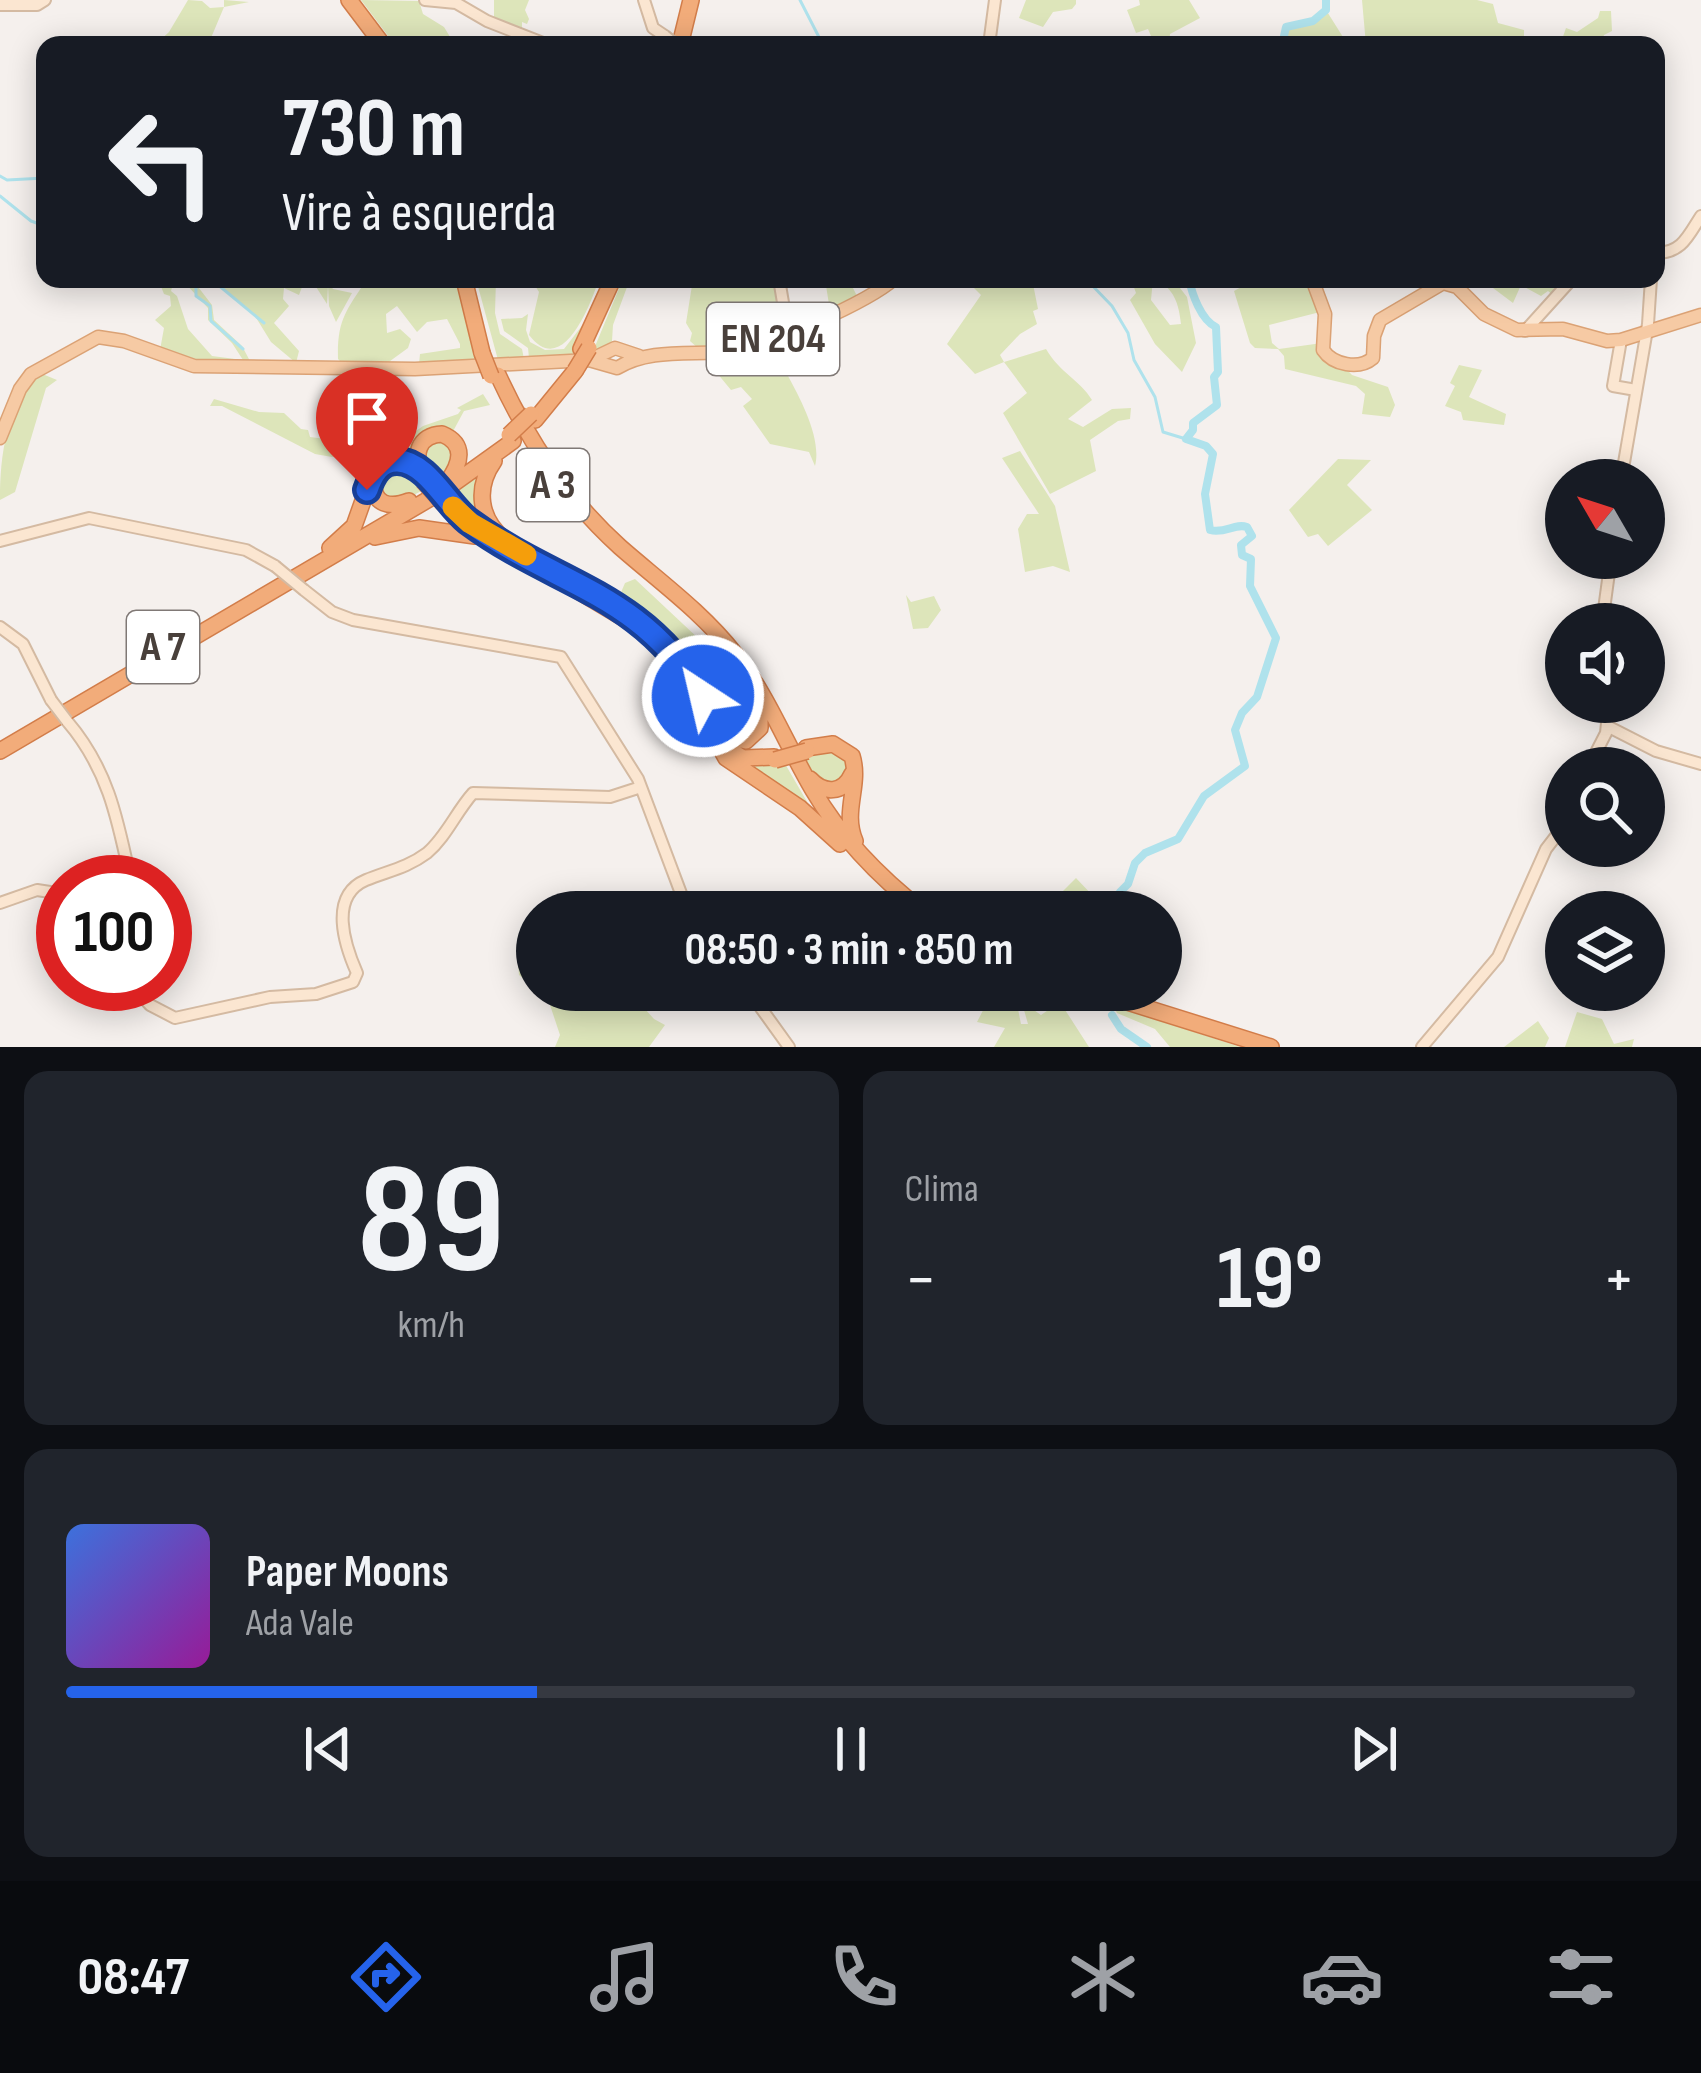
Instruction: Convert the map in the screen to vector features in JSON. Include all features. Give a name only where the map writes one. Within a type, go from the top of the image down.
[{"type":"highway","points":[[349,0],[379,36]]},
{"type":"highway","points":[[358,0],[381,36]]},
{"type":"highway","points":[[676,36],[688,0]]},
{"type":"highway","name":"A 3","points":[[469,288],[486,353],[525,444],[564,500],[704,630],[760,704],[808,796],[842,846],[887,891]]},
{"type":"highway","name":"A 7","points":[[0,747],[458,481],[533,417],[586,352],[612,288]]},
{"type":"highway","name":"A 3","points":[[495,376],[569,495],[731,649],[770,706],[827,812],[865,859],[901,891]]},
{"type":"highway","points":[[425,480],[418,451],[427,437],[437,433],[451,438],[460,452],[459,465],[448,481]]},
{"type":"highway","points":[[511,438],[487,472],[481,495],[488,523],[517,552]]},
{"type":"highway","name":"A 7","points":[[0,747],[448,481],[511,438]]},
{"type":"highway","name":"A 7","points":[[326,552],[354,526],[372,476],[381,466],[405,462],[425,480]]},
{"type":"highway","points":[[412,502],[392,507],[380,502],[374,488],[377,475],[388,466],[400,465],[425,480],[469,525],[647,632],[671,660],[706,726],[738,770],[800,808],[842,846]]},
{"type":"highway","points":[[344,548],[388,533],[435,528],[466,532],[517,552],[632,614],[658,636],[689,674],[728,737],[746,741],[757,734],[762,722],[760,704]]},
{"type":"highway","points":[[658,636],[724,746],[743,758],[774,758]]},
{"type":"highway","points":[[706,726],[725,752],[740,761],[833,744],[852,756],[856,769],[848,822],[865,859]]},
{"type":"highway","points":[[803,772],[820,788],[832,791],[852,773],[850,760],[838,748],[806,750]]},
{"type":"highway","points":[[1155,1011],[1271,1047]]},
{"type":"highway","points":[[1178,1011],[1292,1047]]},
{"type":"main road","name":"EN 204","points":[[586,352],[615,358],[735,351],[880,288]]},
{"type":"main road","points":[[1315,288],[1324,311],[1323,350],[1337,361],[1366,364],[1375,353],[1380,320],[1434,288]]},
{"type":"main road","points":[[1458,288],[1484,314],[1525,332],[1563,329],[1621,340],[1701,315]]},
{"type":"main road","points":[[0,438],[23,382],[35,370],[94,338],[109,337],[179,364],[206,366],[415,369],[586,352]]},
{"type":"street","points":[[0,5],[45,0]]},
{"type":"street","points":[[425,0],[456,3],[526,36]]},
{"type":"street","points":[[644,0],[653,28],[664,36]]},
{"type":"street","points":[[990,36],[995,0]]},
{"type":"street","points":[[1665,253],[1680,248],[1701,216]]},
{"type":"street","points":[[780,288],[790,327]]},
{"type":"street","points":[[1525,332],[1564,288]]},
{"type":"street","points":[[1624,459],[1650,288]]},
{"type":"street","points":[[1621,340],[1613,386],[1636,390]]},
{"type":"street","points":[[0,541],[89,518],[246,550],[342,617],[561,657],[640,783],[680,891]]},
{"type":"street","points":[[0,627],[23,644],[51,700],[98,761],[125,855]]},
{"type":"street","points":[[1598,747],[1607,723]]},
{"type":"street","points":[[1607,726],[1656,752],[1701,764]]},
{"type":"street","points":[[162,1011],[175,1018],[270,997],[316,994],[356,979],[341,930],[352,892],[362,881],[404,868],[430,851],[472,793],[610,796],[640,783]]},
{"type":"street","points":[[1422,1047],[1498,958],[1545,851]]},
{"type":"street","points":[[0,903],[36,890]]},
{"type":"street","points":[[763,1011],[789,1047]]},
{"type":"green space","points":[[188,0],[202,1],[210,8],[224,7],[212,36],[165,36]]},
{"type":"green space","points":[[361,0],[419,1],[423,14],[450,36],[388,36]]},
{"type":"green space","points":[[494,0],[529,0],[525,10],[529,19],[527,24],[522,22],[522,32],[494,21]]},
{"type":"green space","points":[[1026,0],[1076,0],[1076,4],[1053,12],[1043,27],[1019,18]]},
{"type":"green space","points":[[1139,0],[1189,0],[1200,18],[1170,36],[1151,36],[1148,29],[1136,33],[1127,10],[1140,5]]},
{"type":"green space","points":[[1362,0],[1477,0],[1493,4],[1498,23],[1524,30],[1524,36],[1365,36]]},
{"type":"green space","points":[[1326,10],[1342,36],[1284,36],[1286,27],[1313,21]]},
{"type":"green space","points":[[1600,11],[1611,11],[1612,31],[1604,36],[1563,36],[1566,28],[1577,32],[1598,18]]},
{"type":"green space","points":[[162,288],[172,288],[188,329],[212,356],[243,360],[208,320],[208,308],[190,288],[199,288],[212,305],[214,320],[242,346],[250,361],[194,361],[160,350],[164,328],[155,320],[171,306],[170,296]]},
{"type":"green space","points":[[221,288],[284,288],[283,299],[289,306],[274,323],[299,351],[296,363],[271,342],[255,316]]},
{"type":"green space","points":[[328,288],[352,293],[336,322]]},
{"type":"green space","points":[[361,288],[460,288],[479,361],[419,364],[420,354],[460,348],[460,344],[447,319],[427,322],[417,332],[397,306],[386,314],[387,333],[400,329],[411,339],[408,348],[386,364],[343,364],[338,346],[348,308]]},
{"type":"green space","points":[[478,288],[496,288],[500,334],[522,349],[524,359],[498,360]]},
{"type":"green space","points":[[536,288],[596,288],[572,334],[552,349],[529,335]]},
{"type":"green space","points":[[599,288],[605,288],[571,357],[529,358],[528,348],[504,331],[501,319],[528,314],[530,342],[545,350],[564,349],[584,323]]},
{"type":"green space","points":[[619,288],[627,288],[612,341],[591,356]]},
{"type":"green space","points":[[692,288],[777,288],[783,330],[733,348],[699,349],[690,341],[692,333],[686,323]]},
{"type":"green space","points":[[826,288],[853,288],[858,298],[830,311]]},
{"type":"green space","points":[[974,288],[1034,288],[1037,324],[1000,355],[1004,362],[975,374],[947,344],[981,295]]},
{"type":"green space","points":[[1134,288],[1152,288],[1151,300],[1170,325],[1181,324],[1168,288],[1180,288],[1187,297],[1196,343],[1182,372],[1155,344],[1130,300]]},
{"type":"green space","points":[[1315,288],[1324,311],[1269,325],[1272,343],[1279,349],[1322,343],[1352,375],[1388,387],[1395,405],[1390,417],[1362,414],[1365,394],[1356,386],[1285,369],[1278,349],[1255,348],[1234,291]]},
{"type":"green space","points":[[1493,288],[1520,288],[1513,303]]},
{"type":"green space","points":[[1526,288],[1564,288],[1556,298],[1548,291],[1541,296]]},
{"type":"green space","points":[[781,338],[786,372],[813,432],[815,466],[809,452],[770,444],[743,406],[752,399],[741,387],[731,390],[712,367],[744,360]]},
{"type":"green space","points":[[1046,349],[1092,400],[1068,419],[1083,427],[1112,409],[1131,408],[1130,419],[1118,421],[1090,440],[1096,471],[1050,494],[1003,413],[1027,393],[1004,362]]},
{"type":"green space","points":[[1459,365],[1482,370],[1469,397],[1506,414],[1504,425],[1463,420],[1461,412],[1445,406]]},
{"type":"green space","points":[[40,373],[57,380],[46,388],[15,492],[0,500],[1,466],[12,416]]},
{"type":"green space","points":[[483,394],[490,405],[464,411],[451,435],[438,432],[412,457],[315,454],[222,406],[210,406],[214,399],[259,412],[284,413],[308,430],[310,437],[326,439],[330,429],[357,424],[387,428],[406,420],[405,439],[423,426],[458,414],[461,410],[457,408]]},
{"type":"green space","points":[[434,437],[454,445],[451,472],[436,481],[428,473],[421,450]]},
{"type":"green space","points":[[1020,451],[1055,506],[1070,572],[1053,566],[1025,572],[1018,529],[1027,514],[1039,514],[1002,458]]},
{"type":"green space","points":[[1338,459],[1371,460],[1347,485],[1372,510],[1328,546],[1318,534],[1308,537],[1289,510]]},
{"type":"green space","points":[[488,464],[490,530],[475,522],[447,492]]},
{"type":"green space","points":[[396,470],[423,490],[401,502],[381,499],[377,482],[384,472]]},
{"type":"green space","points":[[635,579],[699,639],[686,648],[619,597],[625,583]]},
{"type":"green space","points":[[906,595],[911,602],[934,596],[941,610],[928,628],[913,629]]},
{"type":"green space","points":[[832,751],[849,766],[842,784],[814,781],[801,757]]},
{"type":"green space","points":[[784,762],[817,819],[744,766]]},
{"type":"green space","points":[[1076,878],[1088,891],[1063,891]]},
{"type":"green space","points":[[552,1011],[647,1011],[665,1025],[649,1047],[555,1047],[560,1035]]},
{"type":"green space","points":[[983,1011],[1018,1011],[1021,1024],[1028,1024],[1024,1011],[1041,1015],[1066,1011],[1089,1047],[994,1047],[1005,1028],[977,1022]]},
{"type":"green space","points":[[1131,1011],[1240,1047],[1170,1047],[1155,1029],[1117,1013]]},
{"type":"green space","points":[[1577,1012],[1602,1019],[1614,1044],[1634,1039],[1632,1047],[1565,1047]]},
{"type":"green space","points":[[1538,1021],[1549,1038],[1545,1047],[1504,1047]]},
{"type":"waterway","points":[[800,0],[818,36]]},
{"type":"waterway","points":[[1284,36],[1286,27],[1313,21],[1326,10],[1326,0]]},
{"type":"waterway","points":[[0,176],[36,178]]},
{"type":"waterway","points":[[0,196],[36,223]]},
{"type":"waterway","points":[[196,288],[196,296],[210,306],[211,321],[243,349]]},
{"type":"waterway","points":[[222,288],[264,323]]},
{"type":"waterway","points":[[1095,288],[1128,333],[1134,360],[1155,397],[1163,432],[1186,439]]},
{"type":"waterway","points":[[1121,891],[1135,863],[1145,853],[1178,839],[1204,796],[1245,766],[1235,730],[1242,713],[1257,697],[1276,638],[1250,586],[1251,559],[1242,555],[1241,545],[1252,536],[1243,526],[1210,530],[1205,494],[1213,454],[1186,439],[1193,423],[1217,405],[1216,327],[1202,313],[1192,288]]},
{"type":"waterway","points":[[1112,1015],[1121,1029],[1147,1047]]},
{"type":"slow traffic","points":[[453,507],[470,523],[526,555]]},
{"type":"route","points":[[367,490],[375,472],[385,464],[411,465],[470,523],[648,626],[679,658],[703,696]]}]
